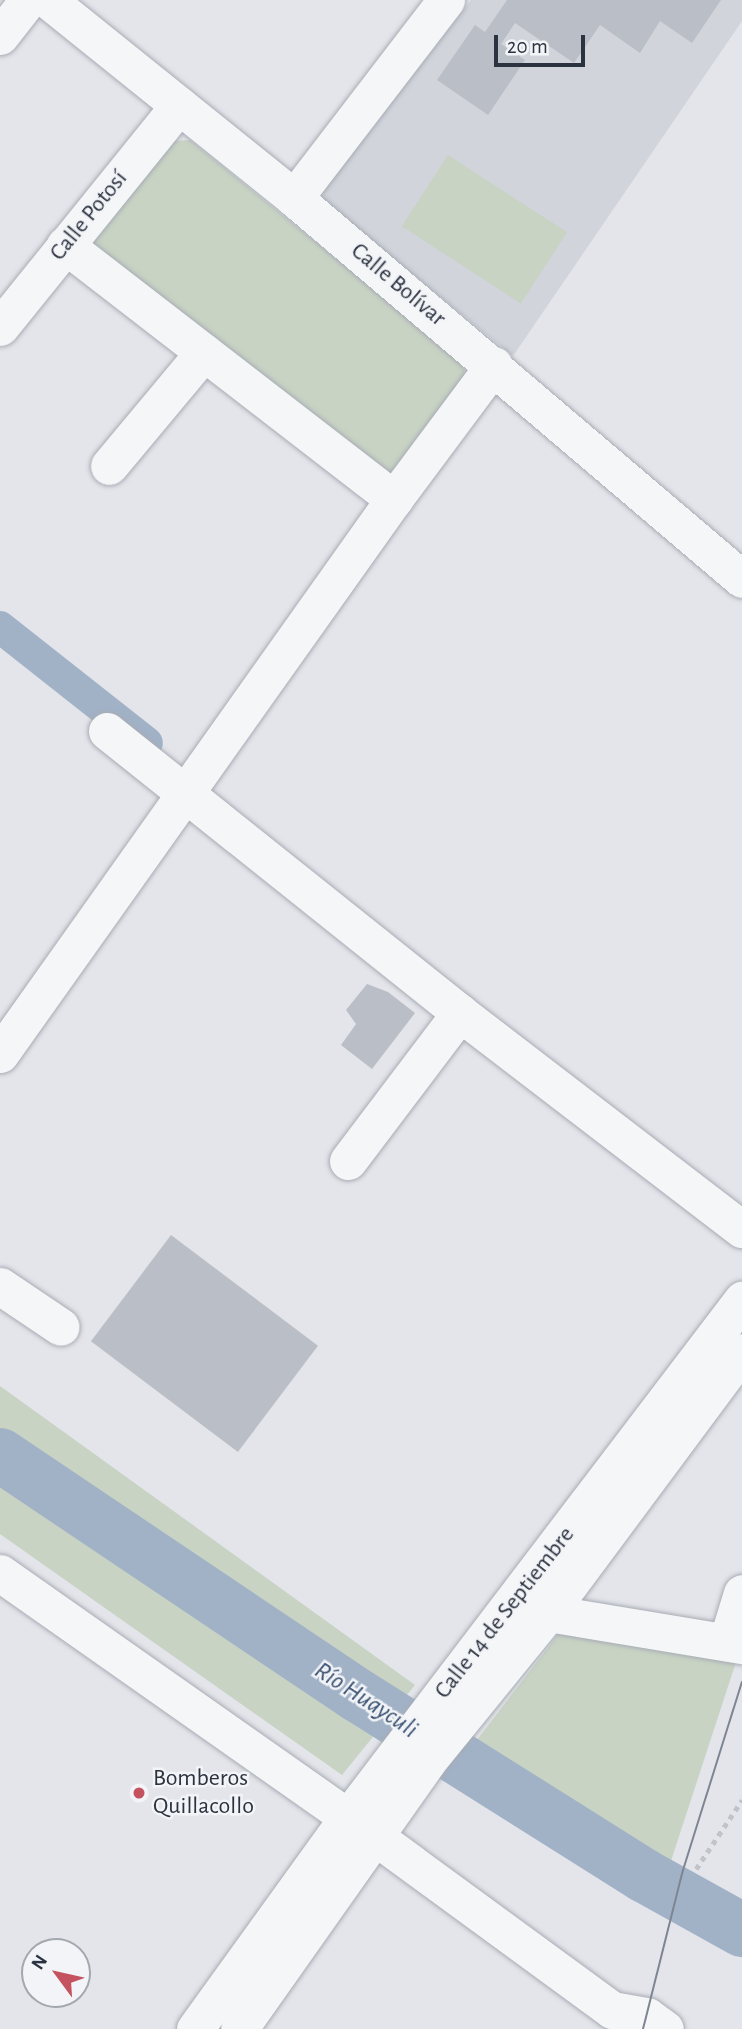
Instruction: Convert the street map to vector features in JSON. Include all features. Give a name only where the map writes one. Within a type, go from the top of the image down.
[{"type":"street","points":[[0,36],[29,0]]},
{"type":"street","name":"Calle Bolívar","points":[[48,0],[294,198],[494,365],[742,579]]},
{"type":"street","points":[[294,198],[446,0]]},
{"type":"street","name":"Calle Potosí","points":[[0,327],[179,105]]},
{"type":"street","points":[[65,245],[394,499]]},
{"type":"street","points":[[109,467],[204,352]]},
{"type":"street","points":[[0,1054],[184,791],[494,365]]},
{"type":"street","points":[[107,731],[460,1013],[742,1229]]},
{"type":"street","points":[[348,1161],[460,1013]]},
{"type":"street","points":[[0,1286],[61,1327]]},
{"type":"street","name":"Calle 14 de Septiembre","points":[[535,1603],[742,1300]]},
{"type":"street","name":"Calle 14 de Septiembre","points":[[195,2029],[346,1820],[415,1754],[535,1603],[742,1352]]},
{"type":"street","points":[[0,1573],[346,1820],[377,1838],[609,2020],[647,2016],[665,2029]]},
{"type":"street","points":[[535,1603],[734,1644],[742,1593]]},
{"type":"street","name":"Calle 14 de Septiembre","points":[[239,2029],[377,1838],[415,1754]]},
{"type":"path","points":[[696,1869],[742,1800]]},
{"type":"shaded area","points":[[471,0],[742,0],[742,21],[513,356],[325,203],[323,191]]},
{"type":"green space","points":[[190,140],[461,360],[467,381],[396,477],[85,251],[172,141]]},
{"type":"green space","points":[[448,155],[567,232],[521,304],[402,226]]},
{"type":"green space","points":[[0,1386],[415,1685],[342,1775],[0,1534]]},
{"type":"green space","points":[[560,1632],[736,1662],[670,1864],[473,1745]]},
{"type":"building","points":[[507,0],[721,0],[692,43],[660,21],[640,53],[600,25],[574,63],[515,23],[501,44],[525,60],[488,115],[437,80],[475,25],[485,32]]},
{"type":"building","points":[[367,984],[388,992],[415,1013],[372,1069],[341,1045],[356,1024],[346,1010]]},
{"type":"building","points":[[171,1235],[318,1346],[238,1452],[91,1341]]},
{"type":"waterway","points":[[0,627],[147,743]]},
{"type":"waterway","name":"Río Huayculi","points":[[0,1455],[359,1696],[645,1876],[742,1930]]},
{"type":"tram line","points":[[643,2029],[683,1870],[742,1682]]},
{"type":"place","name":"Bomberos Quillacollo","points":[[139,1793]]}]
